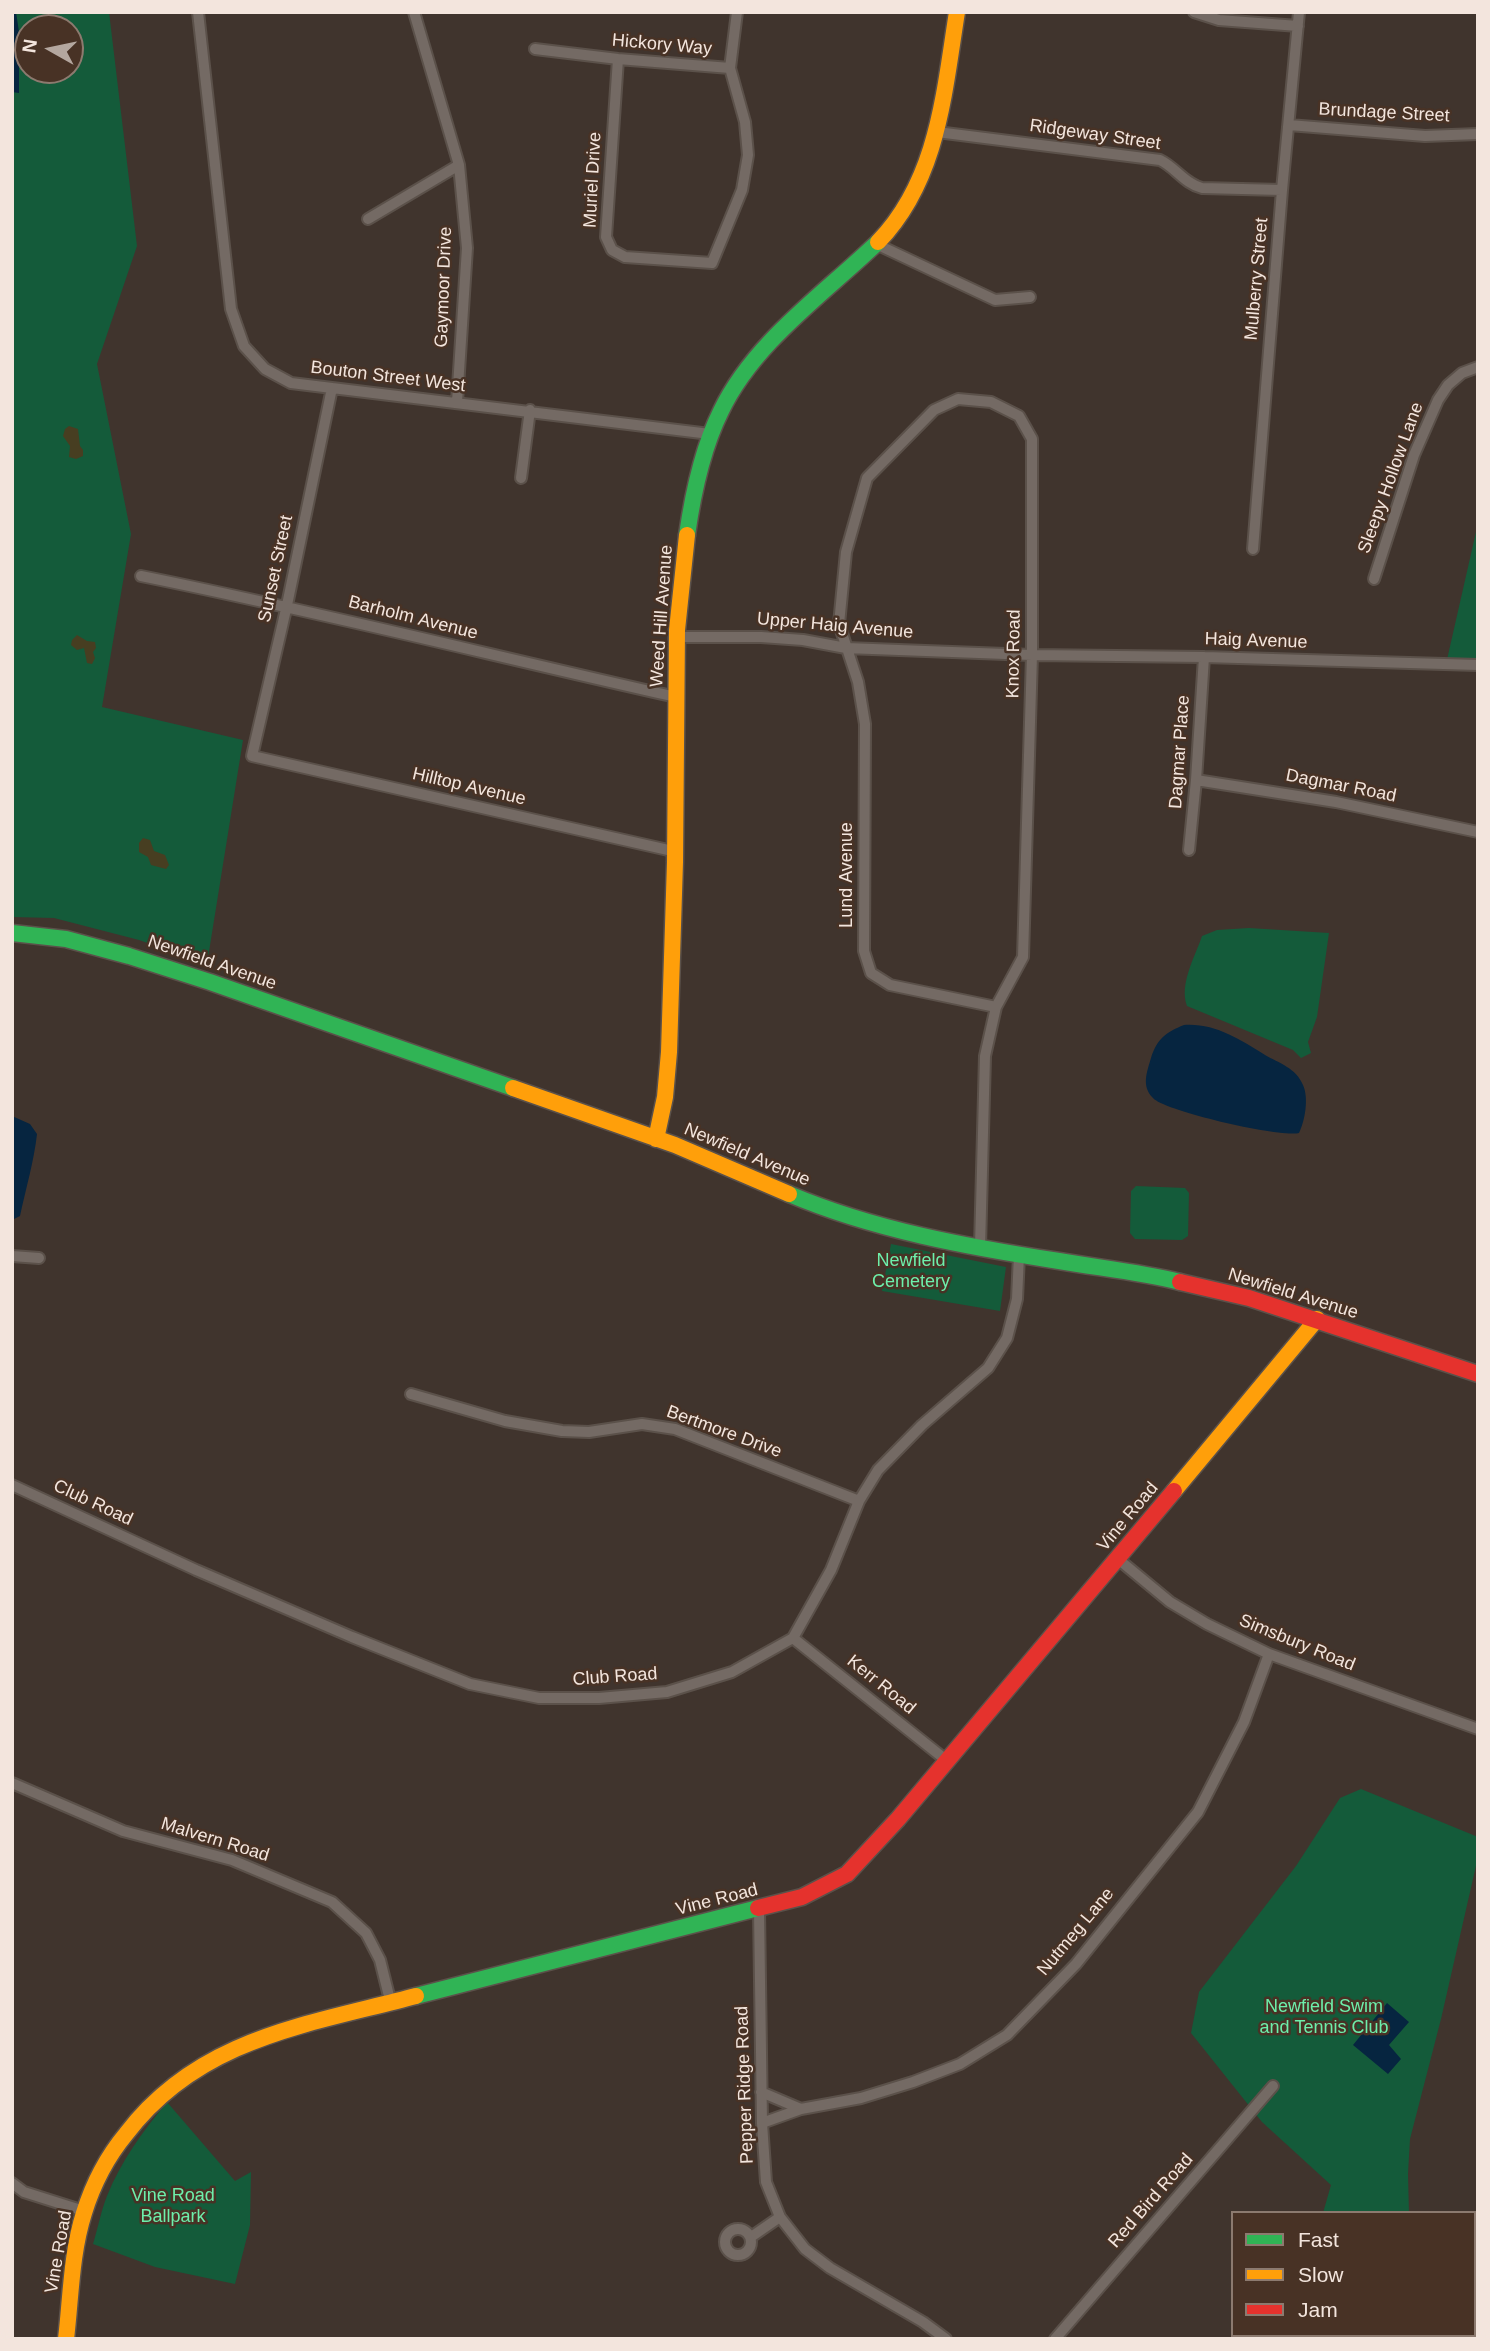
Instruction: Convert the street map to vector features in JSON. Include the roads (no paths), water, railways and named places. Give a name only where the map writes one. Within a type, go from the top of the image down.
[{"type":"main road","name":"Weed Hill Avenue","points":[[656,1139],[666,1094],[677,852],[676,697],[683,558],[710,434],[731,392],[757,357],[876,244],[899,218],[920,184],[937,132],[957,12]]},
{"type":"main road","name":"Newfield Avenue","points":[[12,933],[66,939],[141,959],[656,1139],[820,1207],[898,1230],[1019,1255],[1169,1279],[1249,1298],[1478,1374]]},
{"type":"main road","name":"Vine Road","points":[[66,2339],[84,2211],[100,2174],[135,2121],[186,2074],[212,2058],[244,2043],[286,2030],[759,1910],[802,1897],[847,1874],[898,1819],[1317,1319]]},
{"type":"street","name":"Bouton Street West","points":[[198,12],[231,309],[244,346],[265,369],[291,383],[710,434]]},
{"type":"street","name":"Gaymoor Drive","points":[[414,12],[459,165],[467,248],[457,402]]},
{"type":"street","name":"Hickory Way","points":[[535,49],[730,68],[737,12]]},
{"type":"street","points":[[1194,12],[1219,20],[1298,26]]},
{"type":"street","name":"Mulberry Street","points":[[1253,549],[1299,12]]},
{"type":"street","name":"Muriel Drive","points":[[618,59],[606,237],[612,250],[625,257],[712,263],[742,190],[748,155],[745,121],[730,68]]},
{"type":"street","name":"Brundage Street","points":[[1289,125],[1425,136],[1478,134]]},
{"type":"street","name":"Ridgeway Street","points":[[937,132],[1160,160],[1191,184],[1202,188],[1282,190]]},
{"type":"street","points":[[368,219],[459,165]]},
{"type":"street","points":[[876,244],[995,300],[1030,297]]},
{"type":"street","name":"Sleepy Hollow Lane","points":[[1374,579],[1414,455],[1438,400],[1448,385],[1462,373],[1478,367]]},
{"type":"street","name":"Sunset Street","points":[[252,756],[287,605],[331,388]]},
{"type":"street","name":"Knox Road","points":[[846,648],[839,624],[846,552],[867,478],[934,410],[958,399],[991,402],[1019,416],[1032,439],[1032,655],[1023,957],[996,1006],[985,1056],[980,1247]]},
{"type":"street","points":[[521,478],[530,410]]},
{"type":"street","name":"Barholm Avenue","points":[[141,576],[287,605],[484,654],[676,697]]},
{"type":"street","name":"Upper Haig Avenue","points":[[678,637],[771,637],[846,648],[1032,655]]},
{"type":"street","name":"Lund Avenue","points":[[846,648],[858,682],[865,724],[864,951],[871,973],[890,985],[996,1006]]},
{"type":"street","name":"Haig Avenue","points":[[1032,655],[1478,665]]},
{"type":"street","name":"Dagmar Place","points":[[1189,850],[1204,657]]},
{"type":"street","name":"Hilltop Avenue","points":[[252,756],[677,852]]},
{"type":"street","name":"Dagmar Road","points":[[1196,780],[1336,802],[1478,832]]},
{"type":"street","points":[[793,1637],[831,1570],[859,1501],[878,1470],[922,1425],[988,1368],[1007,1338],[1017,1299],[1019,1255]]},
{"type":"street","points":[[12,1256],[39,1258]]},
{"type":"street","name":"Bertmore Drive","points":[[411,1394],[505,1421],[562,1431],[589,1432],[642,1424],[675,1429],[859,1501]]},
{"type":"street","name":"Club Road","points":[[12,1485],[196,1570],[352,1637],[470,1684],[539,1698],[599,1698],[667,1692],[732,1672],[793,1637]]},
{"type":"street","name":"Simsbury Road","points":[[1118,1559],[1170,1602],[1269,1654],[1478,1729]]},
{"type":"street","name":"Kerr Road","points":[[793,1637],[946,1760]]},
{"type":"street","name":"Nutmeg Lane","points":[[762,2123],[801,2109],[861,2098],[914,2082],[960,2064],[1007,2035],[1076,1964],[1198,1812],[1244,1722],[1269,1654]]},
{"type":"street","name":"Malvern Road","points":[[12,1783],[123,1831],[232,1860],[332,1902],[366,1933],[380,1961],[391,2004]]},
{"type":"street","name":"Pepper Ridge Road","points":[[759,1910],[761,2092],[766,2182],[780,2217],[805,2249],[830,2268],[923,2322],[946,2339]]},
{"type":"street","name":"Red Bird Road","points":[[1055,2339],[1273,2086]]},
{"type":"street","points":[[761,2092],[801,2109]]},
{"type":"street","points":[[12,2183],[24,2192],[84,2211]]},
{"type":"street","points":[[751,2237],[780,2217]]},
{"type":"water","points":[[12,12],[16,12],[14,84],[19,84],[19,93],[12,92]]},
{"type":"water","points":[[1184,1025],[1206,1027],[1226,1033],[1296,1074],[1306,1096],[1299,1133],[1270,1131],[1223,1122],[1178,1110],[1153,1098],[1147,1089],[1146,1079],[1153,1051],[1163,1037]]},
{"type":"water","points":[[12,1116],[30,1124],[37,1134],[20,1216],[12,1220]]},
{"type":"water","points":[[1387,2003],[1409,2022],[1389,2045],[1401,2059],[1388,2074],[1353,2045]]},
{"type":"park label","name":"Newfield Cemetery","points":[[911,1271]]},
{"type":"park label","name":"Newfield Swim and Tennis Club","points":[[1324,2017]]},
{"type":"park label","name":"Vine Road Ballpark","points":[[173,2206]]}]
